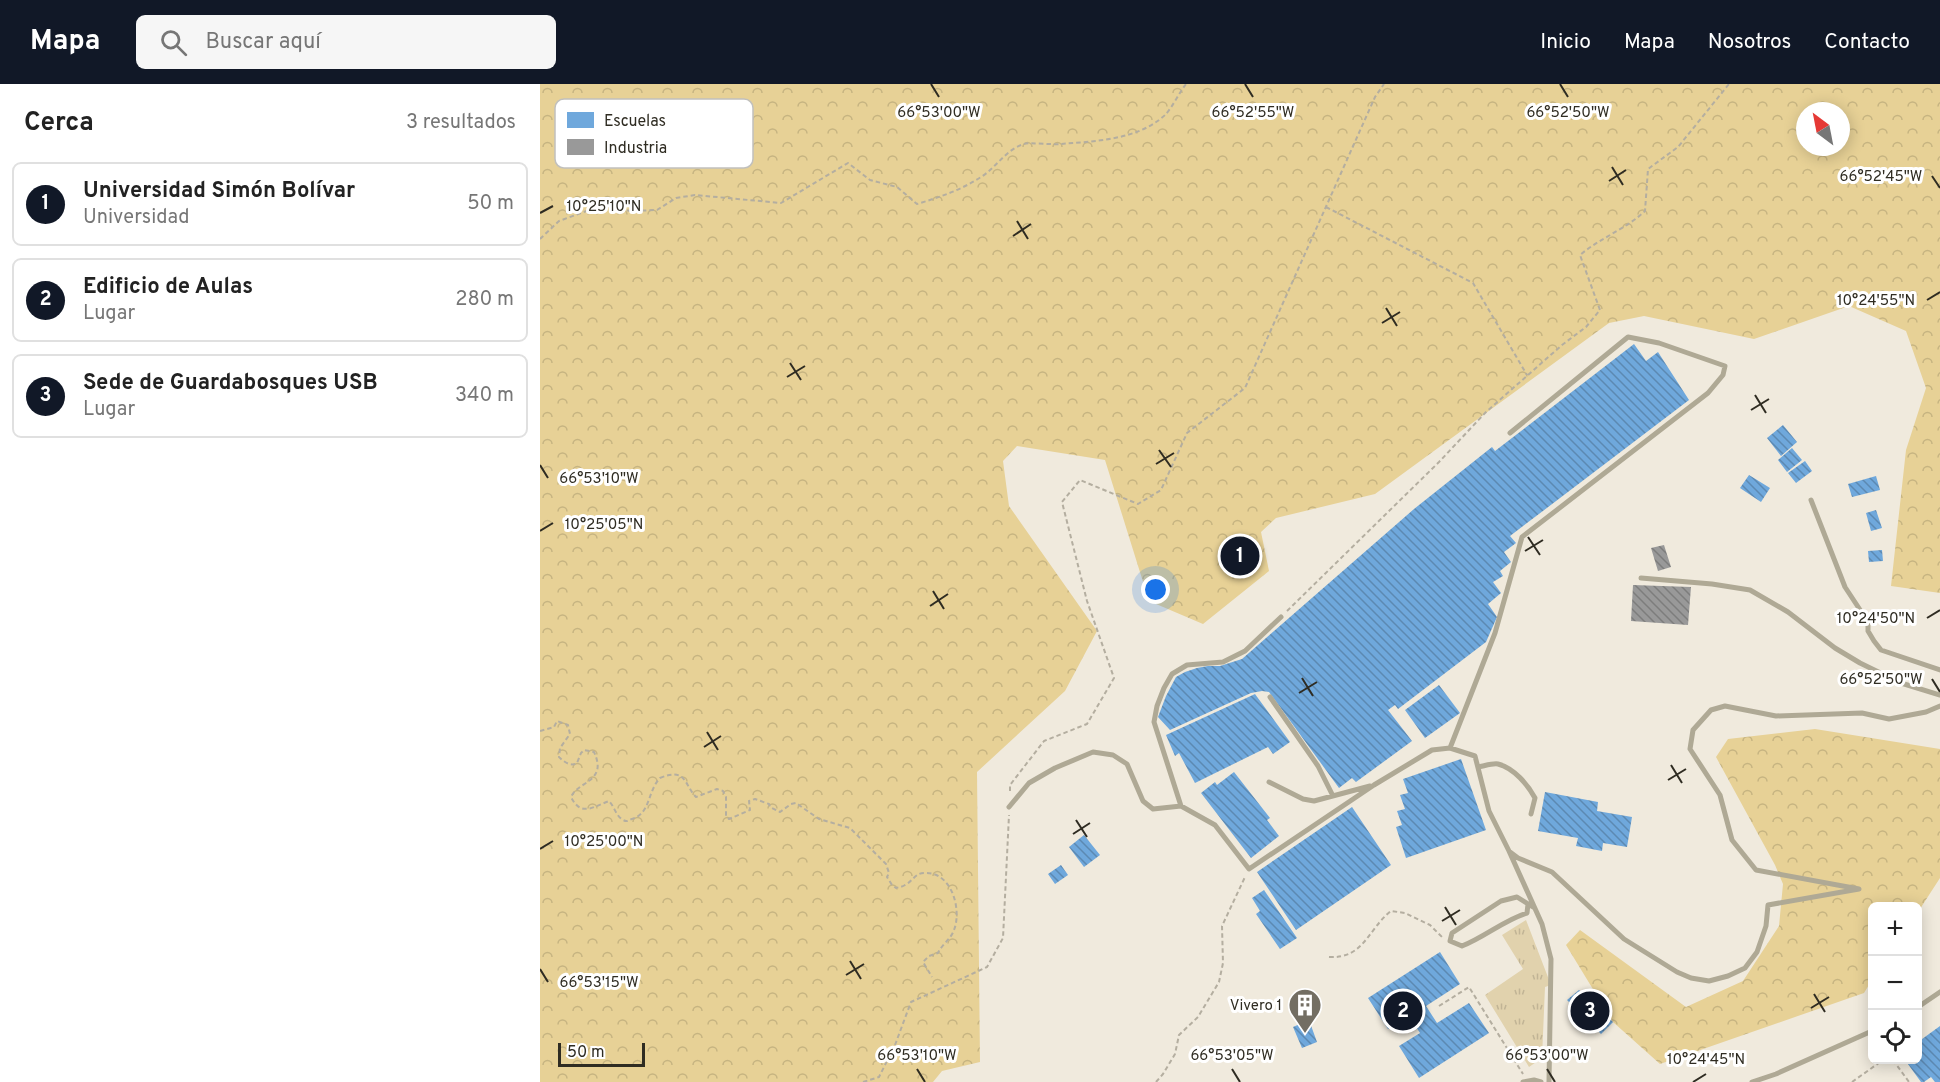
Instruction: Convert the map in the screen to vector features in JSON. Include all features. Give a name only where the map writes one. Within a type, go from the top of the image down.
[{"type":"lane","points":[[1450,748],[1495,633],[1522,537],[1708,393],[1723,375],[1725,366],[1659,343],[1628,337],[1510,433]]},
{"type":"lane","points":[[1811,500],[1845,587],[1868,622],[1868,631],[1874,641],[1881,650],[1940,670]]},
{"type":"lane","points":[[1641,578],[1712,584],[1750,590],[1788,612],[1835,648],[1860,663],[1901,683],[1940,695]]},
{"type":"lane","points":[[1181,806],[1154,722],[1164,688],[1172,674],[1187,665],[1223,662],[1245,651],[1281,617]]},
{"type":"lane","points":[[1270,697],[1318,766],[1333,796]]},
{"type":"lane","points":[[1509,851],[1518,858],[1552,872],[1612,929],[1677,972],[1691,978],[1709,981],[1728,976],[1744,968],[1757,952],[1766,926],[1768,905],[1859,889],[1755,870],[1732,840],[1720,795],[1690,749],[1693,730],[1699,721],[1711,710],[1725,706],[1776,716],[1862,713],[1889,719],[1926,712],[1940,706]]},
{"type":"lane","points":[[1010,807],[1029,783],[1055,768],[1093,752],[1113,755],[1128,764],[1143,801],[1153,809],[1181,806],[1215,825],[1249,869],[1374,785],[1432,750],[1450,748],[1474,756],[1489,811],[1542,924],[1551,959],[1549,1082]]},
{"type":"lane","points":[[1478,767],[1498,764],[1527,784],[1535,798],[1531,813]]},
{"type":"lane","points":[[1269,782],[1303,799],[1314,801],[1374,785]]},
{"type":"lane","points":[[1528,904],[1527,913],[1517,916],[1474,942],[1462,946],[1450,941],[1452,933],[1501,901],[1517,897],[1535,908]]},
{"type":"lane","points":[[1922,1004],[1940,992]]},
{"type":"lane","points":[[1752,1082],[1776,1074],[1868,1033]]},
{"type":"lane","points":[[1775,1082],[1776,1074]]},
{"type":"lane","points":[[1776,1074],[1782,1082]]},
{"type":"lane","points":[[1525,1081],[1541,1082]]},
{"type":"path","points":[[540,238],[559,222],[603,206],[630,212],[657,210],[676,198],[695,195],[781,202],[848,163],[870,180],[897,187],[917,204],[950,194],[983,176],[1009,151],[1026,142],[1047,145],[1091,142],[1137,133],[1166,114],[1177,94],[1186,84]]},
{"type":"path","points":[[863,1082],[879,1077],[896,1046],[911,1002],[987,967],[1003,938],[1010,785],[1044,741],[1088,724],[1114,678],[1087,601],[1062,502],[1080,480],[1138,504],[1161,490],[1187,433],[1245,388],[1383,84]]},
{"type":"path","points":[[1281,617],[1439,462],[1486,412],[1562,345],[1586,327],[1600,310],[1580,255],[1592,244],[1634,221],[1645,211],[1648,169],[1678,147],[1729,84]]},
{"type":"path","points":[[1326,207],[1473,283],[1527,375]]},
{"type":"path","points":[[540,731],[554,728],[557,721],[568,725],[570,734],[563,744],[559,757],[569,764],[577,763],[584,750],[594,752],[596,763],[593,777],[571,797],[573,802],[583,809],[609,801],[622,819],[631,820],[646,809],[652,789],[660,778],[674,775],[685,779],[696,797],[717,789],[723,791],[726,797],[726,816],[729,819],[751,809],[749,801],[755,799],[769,804],[770,807],[780,812],[791,804],[799,804],[819,819],[850,828],[886,864],[889,881],[896,888],[905,885],[916,875],[923,873],[936,875],[952,890],[958,910],[954,931],[938,953],[923,962],[932,977]]},
{"type":"path","points":[[1156,1082],[1175,1054],[1179,1035],[1198,1017],[1219,982],[1223,963],[1222,926],[1249,869]]},
{"type":"path","points":[[1329,957],[1340,958],[1359,948],[1384,916],[1391,911],[1405,913],[1430,925],[1440,936],[1450,941]]},
{"type":"path","points":[[1439,1005],[1469,987],[1525,1081]]},
{"type":"path","points":[[1852,1082],[1876,1064]]},
{"type":"path","points":[[1896,1064],[1909,1082]]},
{"type":"green space","points":[[540,84],[1940,84],[1940,593],[1891,586],[1906,450],[1926,388],[1906,331],[1849,306],[1754,339],[1644,316],[1609,323],[1375,494],[1276,518],[1261,532],[1269,571],[1203,624],[1149,601],[1105,460],[1017,446],[1003,461],[1009,506],[1097,631],[1065,691],[977,772],[980,1062],[942,1071],[933,1082],[540,1082]]},
{"type":"green space","points":[[1815,729],[1940,749],[1940,878],[1922,906],[1922,902],[1868,902],[1868,986],[1864,993],[1660,1064],[1613,1022],[1566,945],[1580,930],[1686,1007],[1743,981],[1779,926],[1783,884],[1716,757],[1728,739]]},
{"type":"green space","points":[[1526,920],[1551,985],[1545,987],[1542,1058],[1529,1067],[1485,995],[1523,969],[1502,935]]},
{"type":"building: Escuelas","points":[[1634,344],[1646,361],[1658,352],[1689,400],[1510,536],[1516,543],[1504,552],[1511,562],[1500,571],[1503,576],[1493,582],[1501,593],[1488,604],[1497,617],[1486,642],[1398,709],[1395,705],[1388,710],[1412,741],[1356,782],[1352,778],[1339,788],[1269,692],[1251,693],[1170,730],[1158,717],[1176,677],[1197,668],[1220,666],[1242,659],[1414,509],[1492,447],[1495,451]]},
{"type":"building: Escuelas","points":[[1783,425],[1797,442],[1781,456],[1767,438]]},
{"type":"building: Escuelas","points":[[1792,448],[1802,460],[1787,472],[1778,460]]},
{"type":"building: Escuelas","points":[[1805,461],[1812,471],[1796,483],[1788,473]]},
{"type":"building: Escuelas","points":[[1749,475],[1770,488],[1761,502],[1740,488]]},
{"type":"building: Escuelas","points":[[1876,476],[1880,490],[1852,497],[1848,484]]},
{"type":"building: Escuelas","points":[[1876,510],[1882,528],[1871,531],[1866,513]]},
{"type":"building: Escuelas","points":[[1882,550],[1883,561],[1869,562],[1868,551]]},
{"type":"building: Escuelas","points":[[1439,685],[1460,713],[1425,738],[1405,710]]},
{"type":"building: Escuelas","points":[[1255,694],[1290,742],[1273,754],[1268,747],[1195,783],[1179,753],[1175,756],[1166,735]]},
{"type":"building: Escuelas","points":[[1461,759],[1486,830],[1406,858],[1396,827],[1402,825],[1397,811],[1405,809],[1400,795],[1408,793],[1403,779]]},
{"type":"building: Escuelas","points":[[1234,772],[1270,818],[1267,820],[1279,836],[1251,858],[1201,793],[1215,782],[1217,785]]},
{"type":"building: Escuelas","points":[[1545,792],[1598,802],[1597,811],[1632,817],[1627,847],[1603,843],[1602,851],[1576,846],[1578,838],[1538,831]]},
{"type":"building: Escuelas","points":[[1352,807],[1391,865],[1296,930],[1257,872]]},
{"type":"building: Escuelas","points":[[1084,835],[1100,855],[1084,867],[1069,847]]},
{"type":"building: Escuelas","points":[[1061,865],[1068,875],[1055,884],[1048,874]]},
{"type":"building: Escuelas","points":[[1264,890],[1297,938],[1280,949],[1256,914],[1260,911],[1252,898]]},
{"type":"building: Escuelas","points":[[1440,952],[1460,984],[1426,1006],[1437,1023],[1469,1003],[1489,1033],[1419,1078],[1399,1046],[1420,1033],[1409,1016],[1388,1029],[1368,998]]},
{"type":"building: Escuelas","points":[[1579,990],[1613,1022],[1601,1034],[1567,1000]]},
{"type":"building: Escuelas","name":"Vivero 1","points":[[1309,1020],[1317,1042],[1302,1048],[1293,1027]]},
{"type":"building: Escuelas","points":[[1940,1026],[1940,1082],[1935,1082],[1931,1077],[1921,1082],[1908,1064],[1922,1064],[1922,1039]]},
{"type":"building: Industria","points":[[1664,545],[1671,567],[1658,571],[1651,548]]},
{"type":"building: Industria","points":[[1633,585],[1691,587],[1688,625],[1631,621]]},
{"type":"place","name":"Universidad Simón Bolívar","points":[[1240,556]]},
{"type":"place","name":"Edificio de Aulas","points":[[1403,1011]]},
{"type":"place","name":"Sede de Guardabosques USB","points":[[1590,1011]]},
{"type":"place","name":"Vivero 1","points":[[1305,1034]]}]
